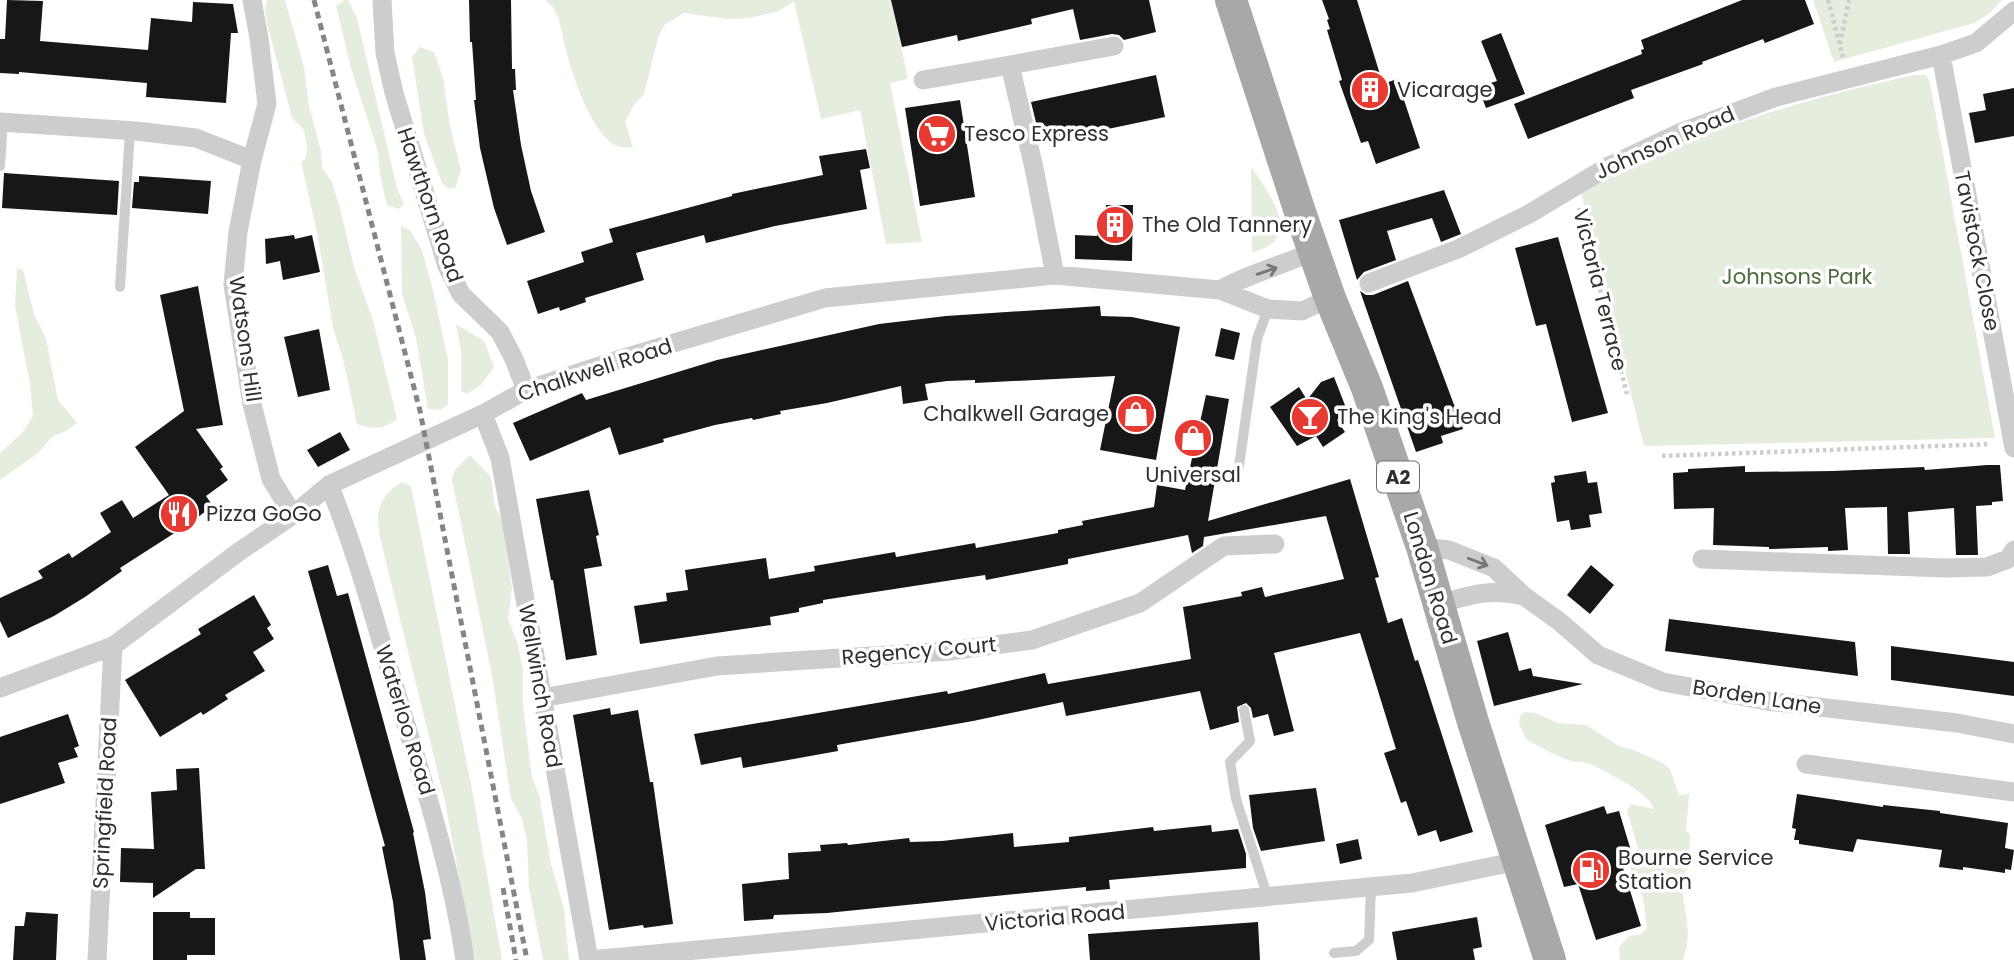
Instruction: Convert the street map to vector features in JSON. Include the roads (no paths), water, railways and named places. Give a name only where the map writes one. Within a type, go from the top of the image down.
[{"type":"main road","name":"London Road","points":[[1231,0],[1330,298],[1367,388],[1422,547],[1473,722],[1550,960]]},
{"type":"street","name":"Watsons Hill","points":[[252,0],[267,104],[252,160],[238,232],[233,285],[252,404],[271,479],[293,515]]},
{"type":"street","name":"Hawthorn Road","points":[[382,0],[385,53],[394,93],[447,266],[461,295],[500,332],[526,390]]},
{"type":"street","name":"Johnson Road","points":[[1369,283],[1458,249],[1529,214],[1609,166],[1718,117],[1776,97],[1941,55],[1976,43],[2012,18]]},
{"type":"street","points":[[923,80],[1114,46]]},
{"type":"street","name":"Tavistock Close","points":[[1941,55],[2014,445]]},
{"type":"street","points":[[1010,65],[1055,275]]},
{"type":"street","points":[[1,122],[196,138],[252,160]]},
{"type":"street","name":"Chalkwell Road","points":[[1220,290],[1234,281],[1279,267],[1314,251]]},
{"type":"street","name":"Chalkwell Road","points":[[0,688],[113,646],[293,515],[329,485],[483,414],[526,390],[825,298],[1055,275],[1220,290],[1268,309],[1302,311],[1330,298]]},
{"type":"street","name":"Wellwinch Road","points":[[483,414],[500,458],[590,960]]},
{"type":"street","name":"Waterloo Road","points":[[329,485],[342,516],[378,628],[427,793],[447,868],[465,960]]},
{"type":"street","name":"Regency Court","points":[[542,698],[717,666],[949,651],[1032,640],[1140,603],[1224,546],[1275,544]]},
{"type":"street","name":"Borden Lane","points":[[1422,547],[1449,550],[1494,568],[1524,596],[1560,622],[1598,655],[1663,682],[1768,701],[1957,723],[2014,734]]},
{"type":"street","points":[[1702,559],[1945,568],[1987,567],[2008,559],[2014,550]]},
{"type":"street","name":"Borden Lane","points":[[1439,604],[1485,591],[1502,591],[1524,596]]},
{"type":"street","name":"Springfield Road","points":[[97,960],[113,646]]},
{"type":"street","points":[[1806,764],[2014,792]]},
{"type":"street","name":"Victoria Road","points":[[590,960],[1412,883],[1518,861]]},
{"type":"lane","points":[[0,166],[1,122]]},
{"type":"lane","points":[[120,287],[130,131]]},
{"type":"lane","points":[[1239,466],[1257,339],[1268,309]]},
{"type":"lane","points":[[1244,710],[1250,741],[1230,762],[1236,799],[1268,898]]},
{"type":"lane","points":[[1334,953],[1356,951],[1369,940],[1371,887]]},
{"type":"railway","points":[[314,0],[420,411],[527,960]]},
{"type":"railway","points":[[503,888],[516,960]]},
{"type":"place","name":"Vicarage","points":[[1370,90]]},
{"type":"place","name":"Tesco Express","points":[[937,134]]},
{"type":"place","name":"The Old Tannery","points":[[1115,225]]},
{"type":"place","name":"Chalkwell Garage","points":[[1136,414]]},
{"type":"place","name":"The King's Head","points":[[1310,417]]},
{"type":"place","name":"Universal","points":[[1193,438]]},
{"type":"place","name":"Pizza GoGo","points":[[179,514]]},
{"type":"place","name":"Bourne Service Station","points":[[1591,870]]},
{"type":"park label","name":"Johnsons Park","points":[[1797,277]]}]
